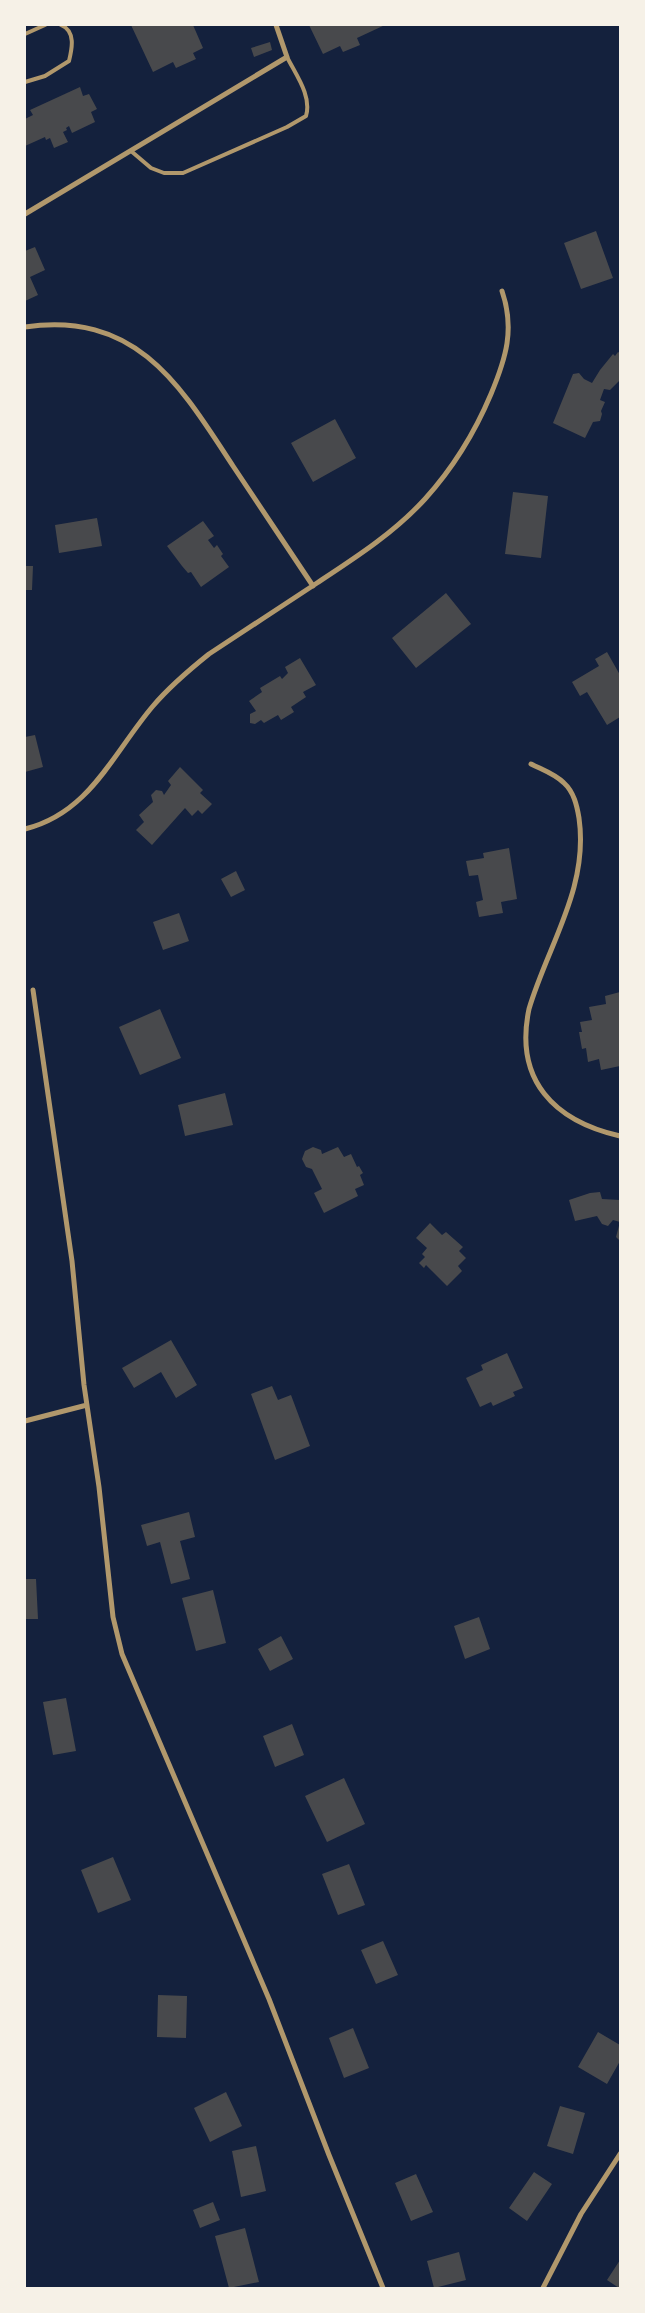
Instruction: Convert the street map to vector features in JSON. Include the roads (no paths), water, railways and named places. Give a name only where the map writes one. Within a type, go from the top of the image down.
[{"type":"street","points":[[25,214],[287,58],[276,25]]},
{"type":"street","points":[[25,830],[40,826],[84,798],[102,777],[153,706],[189,670],[209,654],[362,553],[424,500],[454,464],[479,423],[499,375],[510,333],[509,309],[502,291]]},
{"type":"street","points":[[25,328],[50,325],[92,330],[131,346],[163,369],[190,399],[313,586]]},
{"type":"street","points":[[531,764],[555,775],[566,784],[573,796],[580,827],[581,846],[574,891],[528,1009],[525,1027],[526,1048],[530,1067],[538,1084],[548,1098],[569,1118],[595,1131],[620,1136]]},
{"type":"street","points":[[33,990],[72,1261],[113,1617],[122,1654],[269,1999],[383,2288]]},
{"type":"street","points":[[25,1421],[88,1405]]},
{"type":"street","points":[[543,2288],[581,2214],[620,2154]]},
{"type":"lane","points":[[25,34],[45,25]]},
{"type":"lane","points":[[25,82],[45,76],[69,61],[73,46],[70,33],[61,25]]},
{"type":"lane","points":[[131,151],[151,168],[164,173],[184,173],[287,127],[306,116],[309,106],[302,86],[287,58]]}]
